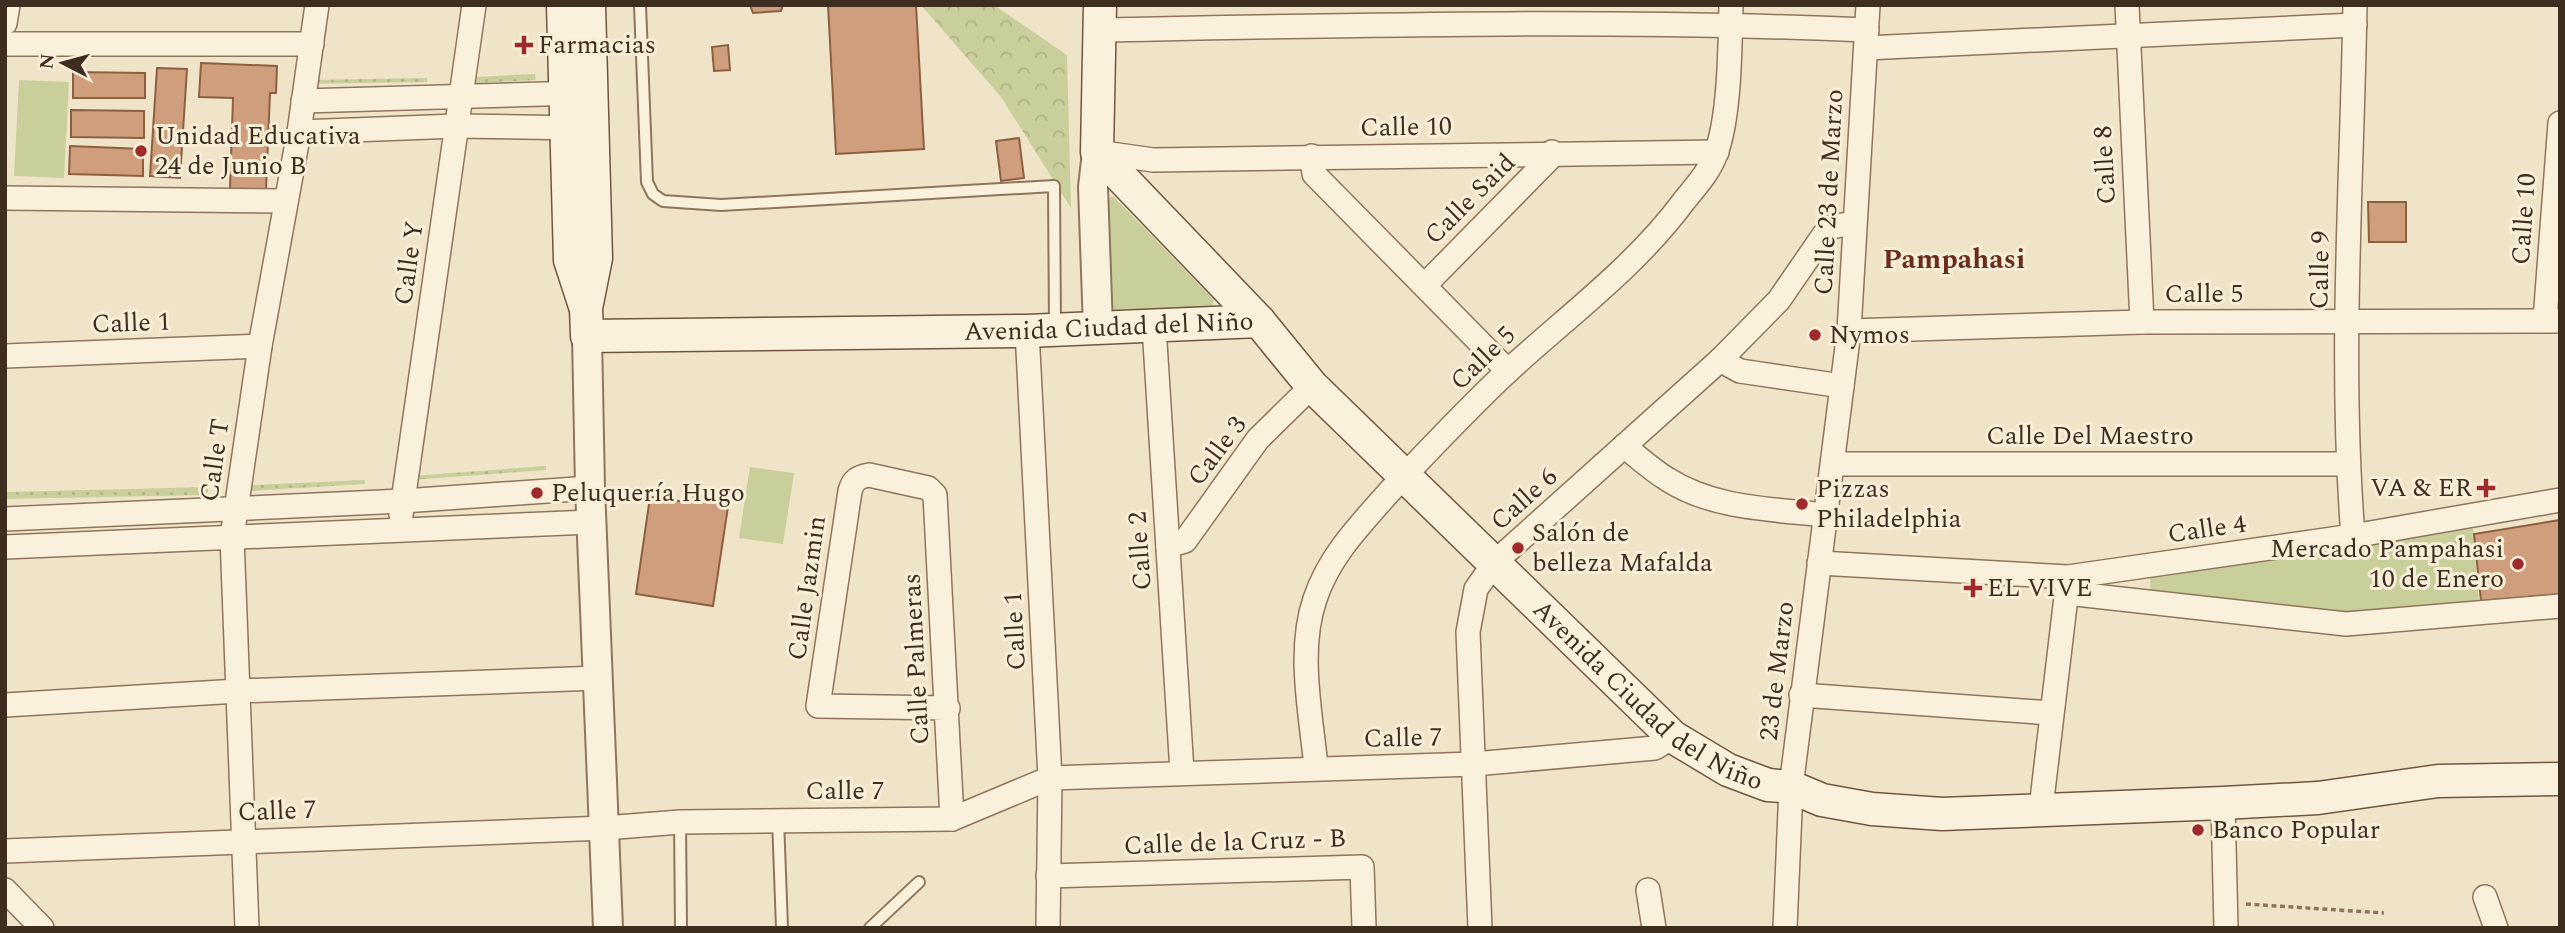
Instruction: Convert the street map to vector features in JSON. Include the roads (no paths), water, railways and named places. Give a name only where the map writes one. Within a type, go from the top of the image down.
[{"type":"main road","points":[[563,5],[578,93],[579,128],[570,260],[586,322]]},
{"type":"main road","points":[[578,93],[589,5]]},
{"type":"main road","points":[[1101,18],[1097,152],[1259,321]]},
{"type":"main road","name":"Avenida Ciudad del Niño","points":[[586,322],[1041,331],[1259,321],[1312,386],[1673,737],[1728,770],[1768,785],[1791,788],[1822,800],[1872,809],[1942,814],[2318,798],[2438,780],[2560,779]]},
{"type":"street","points":[[5,23],[8,5]]},
{"type":"street","name":"Calle T","points":[[247,928],[232,537],[260,346],[299,132],[317,5]]},
{"type":"street","name":"Calle Y","points":[[400,528],[474,5]]},
{"type":"street","name":"Calle 23 de Marzo","points":[[1833,464],[1849,331],[1868,5]]},
{"type":"street","name":"Calle 8","points":[[2127,5],[2126,36],[2142,322]]},
{"type":"street","points":[[1101,18],[1511,22],[1731,15],[1866,39],[2126,36],[2355,15]]},
{"type":"street","name":"Calle 5","points":[[1316,767],[1307,672],[1313,602],[1323,576],[1353,531],[1404,477],[1508,371],[1657,237],[1704,175],[1717,152],[1724,105],[1731,15]]},
{"type":"street","name":"Calle 9","points":[[2353,536],[2347,464],[2347,321],[2355,15]]},
{"type":"street","points":[[5,44],[312,44]]},
{"type":"street","points":[[303,101],[578,93]]},
{"type":"street","name":"Calle 10","points":[[2552,321],[2560,123]]},
{"type":"street","points":[[299,132],[457,126],[579,128]]},
{"type":"street","points":[[1097,152],[1093,187],[1098,328]]},
{"type":"street","name":"Calle 10","points":[[1097,152],[1153,160],[1552,152],[1717,152]]},
{"type":"street","name":"Calle Said","points":[[1426,285],[1550,159],[1552,152]]},
{"type":"street","points":[[1312,156],[1314,174],[1508,371]]},
{"type":"street","points":[[5,198],[286,201]]},
{"type":"street","name":"Calle 6","points":[[1480,928],[1468,632],[1476,589],[1495,562],[1720,360],[1779,300],[1822,236],[1831,227],[1854,223]]},
{"type":"street","name":"Calle 5","points":[[1849,331],[2142,322],[2552,321]]},
{"type":"street","points":[[586,322],[591,522],[608,928]]},
{"type":"street","name":"Calle 2","points":[[1154,326],[1182,772]]},
{"type":"street","name":"Calle 1","points":[[1041,331],[1050,778],[1048,928]]},
{"type":"street","name":"Calle 1","points":[[5,356],[260,346]]},
{"type":"street","points":[[1720,360],[1740,371],[1842,386]]},
{"type":"street","name":"Calle 3","points":[[1168,546],[1185,541],[1258,439],[1312,386]]},
{"type":"street","points":[[1624,446],[1667,480],[1699,495],[1727,503],[1825,515]]},
{"type":"street","name":"Calle Del Maestro","points":[[1833,464],[2347,464]]},
{"type":"street","name":"23 de Marzo","points":[[1785,928],[1791,788],[1833,464]]},
{"type":"street","name":"Calle Palmeras","points":[[856,479],[869,475],[928,488],[936,495],[953,819]]},
{"type":"street","name":"Calle Jazmin","points":[[856,479],[850,491],[818,706],[948,708]]},
{"type":"street","points":[[5,519],[404,500],[590,488]]},
{"type":"street","name":"Calle 4","points":[[1819,563],[2067,585],[2560,500]]},
{"type":"street","points":[[5,547],[400,528],[591,522]]},
{"type":"street","points":[[2042,808],[2067,585],[2346,624],[2560,606]]},
{"type":"street","points":[[5,705],[238,691],[599,678]]},
{"type":"street","points":[[1801,695],[2051,713]]},
{"type":"street","name":"Calle 7","points":[[5,851],[605,828],[680,822],[953,819],[1050,778],[1316,767],[1474,764],[1655,748],[1673,737]]},
{"type":"street","points":[[2223,803],[2226,928]]},
{"type":"street","name":"Calle de la Cruz - B","points":[[1048,876],[1362,866],[1364,928]]},
{"type":"street","points":[[5,890],[42,928]]},
{"type":"street","points":[[1648,890],[1654,928]]},
{"type":"street","points":[[2485,897],[2496,928]]},
{"type":"lane","points":[[640,5],[647,182],[653,194],[663,201],[721,205],[1055,186],[1041,331]]},
{"type":"lane","points":[[778,819],[782,928]]},
{"type":"lane","points":[[680,822],[681,928]]},
{"type":"lane","points":[[870,928],[919,882]]},
{"type":"place","name":"Farmacias","points":[[524,45]]},
{"type":"place","name":"Unidad Educativa 24 de Junio B","points":[[141,151]]},
{"type":"place","name":"Nymos","points":[[1815,335]]},
{"type":"place","name":"VA & ER","points":[[2486,488]]},
{"type":"place","name":"Peluquería Hugo","points":[[537,493]]},
{"type":"place","name":"Pizzas Philadelphia","points":[[1802,504]]},
{"type":"place","name":"Salón de belleza Mafalda","points":[[1518,548]]},
{"type":"place","name":"Mercado Pampahasi 10 de Enero","points":[[2518,564]]},
{"type":"place","name":"EL VIVE","points":[[1973,588]]},
{"type":"place","name":"Banco Popular","points":[[2198,830]]},
{"type":"district","name":"Pampahasi","points":[[1954,259]]}]
